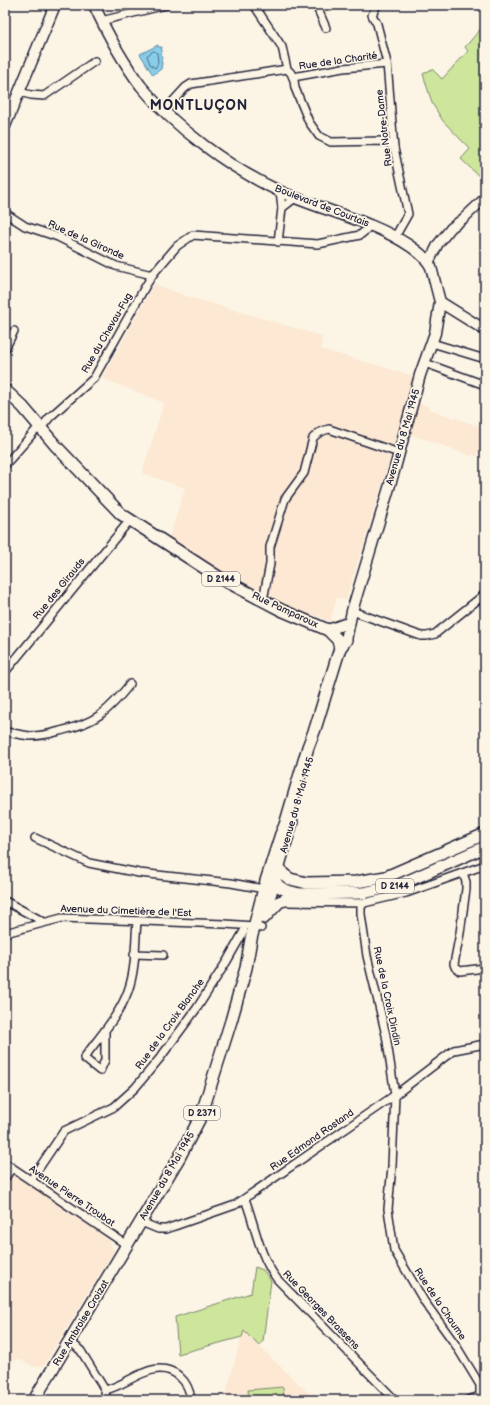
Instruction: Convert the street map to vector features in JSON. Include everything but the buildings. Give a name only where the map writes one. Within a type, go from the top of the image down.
[{"type":"main road","points":[[5,126],[55,5]]},
{"type":"main road","name":"Boulevard de Courtais","points":[[94,5],[101,21],[133,74],[150,97],[164,111],[224,159],[295,198],[370,225],[396,237],[429,262]]},
{"type":"main road","name":"Avenue du 8 Mai 1945","points":[[272,888],[281,834],[352,611],[435,333],[440,302],[433,272],[429,262]]},
{"type":"main road","points":[[440,302],[485,330]]},
{"type":"main road","name":"D 2144","points":[[5,390],[56,446],[125,517]]},
{"type":"main road","name":"Rue Pamparoux","points":[[125,517],[220,578],[281,610],[328,630],[341,643]]},
{"type":"main road","name":"Avenue du 8 Mai 1945","points":[[341,643],[345,624],[352,611]]},
{"type":"main road","points":[[328,630],[345,624]]},
{"type":"main road","name":"Avenue du 8 Mai 1945","points":[[127,1245],[179,1158],[201,1116],[231,1021],[256,928],[279,867],[314,748],[315,729]]},
{"type":"main road","name":"D 2144","points":[[272,888],[307,883],[356,882],[386,877],[485,834]]},
{"type":"main road","name":"D 2144","points":[[272,888],[299,894],[364,893],[401,884],[485,847]]},
{"type":"main road","name":"D 2144","points":[[279,867],[283,874],[290,879],[307,883]]},
{"type":"main road","points":[[256,928],[274,906],[299,894]]},
{"type":"main road","name":"Rue Ambroise Croizat","points":[[34,1400],[127,1245]]},
{"type":"street","points":[[101,21],[166,5]]},
{"type":"street","points":[[254,5],[282,47],[287,69],[293,77],[295,88],[313,128],[319,136],[330,142],[382,141],[388,143],[394,148]]},
{"type":"street","points":[[316,5],[326,28]]},
{"type":"street","name":"Rue Notre-Dame","points":[[377,5],[372,15],[387,64],[394,148],[408,214],[396,237]]},
{"type":"street","points":[[19,92],[44,96],[95,61]]},
{"type":"street","name":"Rue de la Charité","points":[[293,77],[343,68],[387,64]]},
{"type":"street","points":[[164,111],[185,88],[191,84],[287,69]]},
{"type":"street","points":[[278,242],[282,208],[280,191]]},
{"type":"street","points":[[282,208],[295,198]]},
{"type":"street","points":[[429,262],[438,244],[451,228],[485,198]]},
{"type":"street","name":"Rue de la Gironde","points":[[5,212],[25,226],[58,237],[116,266],[153,274]]},
{"type":"street","name":"Rue du Chevau-Fug","points":[[5,465],[35,431],[41,428],[50,417],[94,378],[153,274],[177,246],[193,235],[318,244],[360,236],[370,225]]},
{"type":"street","points":[[138,271],[145,287]]},
{"type":"street","points":[[5,349],[14,331]]},
{"type":"street","points":[[432,343],[485,360]]},
{"type":"street","points":[[425,363],[485,385]]},
{"type":"street","points":[[263,600],[270,564],[270,547],[285,499],[304,473],[313,438],[316,434],[329,429],[399,453]]},
{"type":"street","name":"Rue des Girauds","points":[[5,672],[125,517]]},
{"type":"street","points":[[352,611],[421,636],[428,636],[435,634],[485,594]]},
{"type":"street","points":[[5,732],[29,736],[50,734],[76,728],[101,715],[118,700],[130,684]]},
{"type":"street","points":[[35,838],[89,863],[139,873],[231,882],[272,888]]},
{"type":"street","points":[[280,902],[364,903],[406,893],[485,865]]},
{"type":"street","points":[[463,873],[466,882],[466,889],[454,964],[460,971],[485,968]]},
{"type":"street","points":[[5,901],[44,922]]},
{"type":"street","name":"Rue de la Croix Dindin","points":[[364,903],[361,907],[361,914],[367,956],[386,1035],[395,1095]]},
{"type":"street","name":"Avenue du Cimetière de l'Est","points":[[5,933],[62,918],[225,924],[256,928]]},
{"type":"street","points":[[105,1030],[105,1060],[100,1071],[84,1058],[119,1010],[128,992],[133,973],[137,921]]},
{"type":"street","points":[[225,924],[256,928]]},
{"type":"street","name":"Rue de la Croix Blanche","points":[[31,1180],[64,1131],[114,1107],[135,1088],[160,1058],[197,1008],[227,961],[256,928]]},
{"type":"street","points":[[134,954],[163,955]]},
{"type":"street","name":"Rue Edmond Rostand","points":[[142,1222],[158,1229],[166,1229],[235,1205],[395,1095],[454,1050],[485,1044]]},
{"type":"street","name":"Rue de la Chaume","points":[[395,1095],[392,1166],[388,1209],[394,1250],[424,1302],[455,1344],[480,1385],[482,1397]]},
{"type":"street","name":"Avenue Pierre Troubat","points":[[5,1163],[127,1245]]},
{"type":"street","points":[[5,1178],[12,1168]]},
{"type":"street","name":"Rue Georges Brassens","points":[[245,1199],[264,1259],[269,1270],[391,1399]]},
{"type":"street","points":[[70,1341],[81,1351],[105,1390],[106,1400]]},
{"type":"street","points":[[105,1390],[114,1388],[143,1372],[162,1369],[172,1371],[180,1377],[187,1385],[191,1400]]},
{"type":"street","points":[[468,1400],[482,1397]]},
{"type":"shaded area","points":[[154,284],[183,295],[322,336],[321,349],[414,376],[391,456],[346,600],[337,598],[330,621],[287,607],[219,572],[169,538],[185,488],[142,473],[164,403],[102,378]]},
{"type":"shaded area","points":[[418,403],[430,407],[429,409],[481,427],[485,422],[485,448],[483,447],[476,456],[473,454],[471,456],[410,434]]},
{"type":"shaded area","points":[[12,1173],[69,1210],[109,1240],[114,1251],[44,1365],[33,1367],[19,1359],[14,1360],[5,1375],[5,1184]]},
{"type":"shaded area","points":[[243,1331],[316,1400],[224,1400]]},
{"type":"green space","points":[[485,24],[485,182],[461,159],[470,149],[443,121],[432,103],[423,74],[432,69],[442,79],[468,51],[465,47]]},
{"type":"green space","points":[[255,1267],[263,1270],[271,1281],[263,1341],[259,1346],[244,1331],[242,1337],[178,1354],[175,1317],[251,1293]]},
{"type":"green space","points":[[283,1387],[284,1400],[249,1400],[248,1390]]},
{"type":"water","points":[[158,45],[158,47],[162,47],[161,69],[153,75],[140,54]]},
{"type":"district","name":"MONTLUÇON","points":[[199,105]]}]
